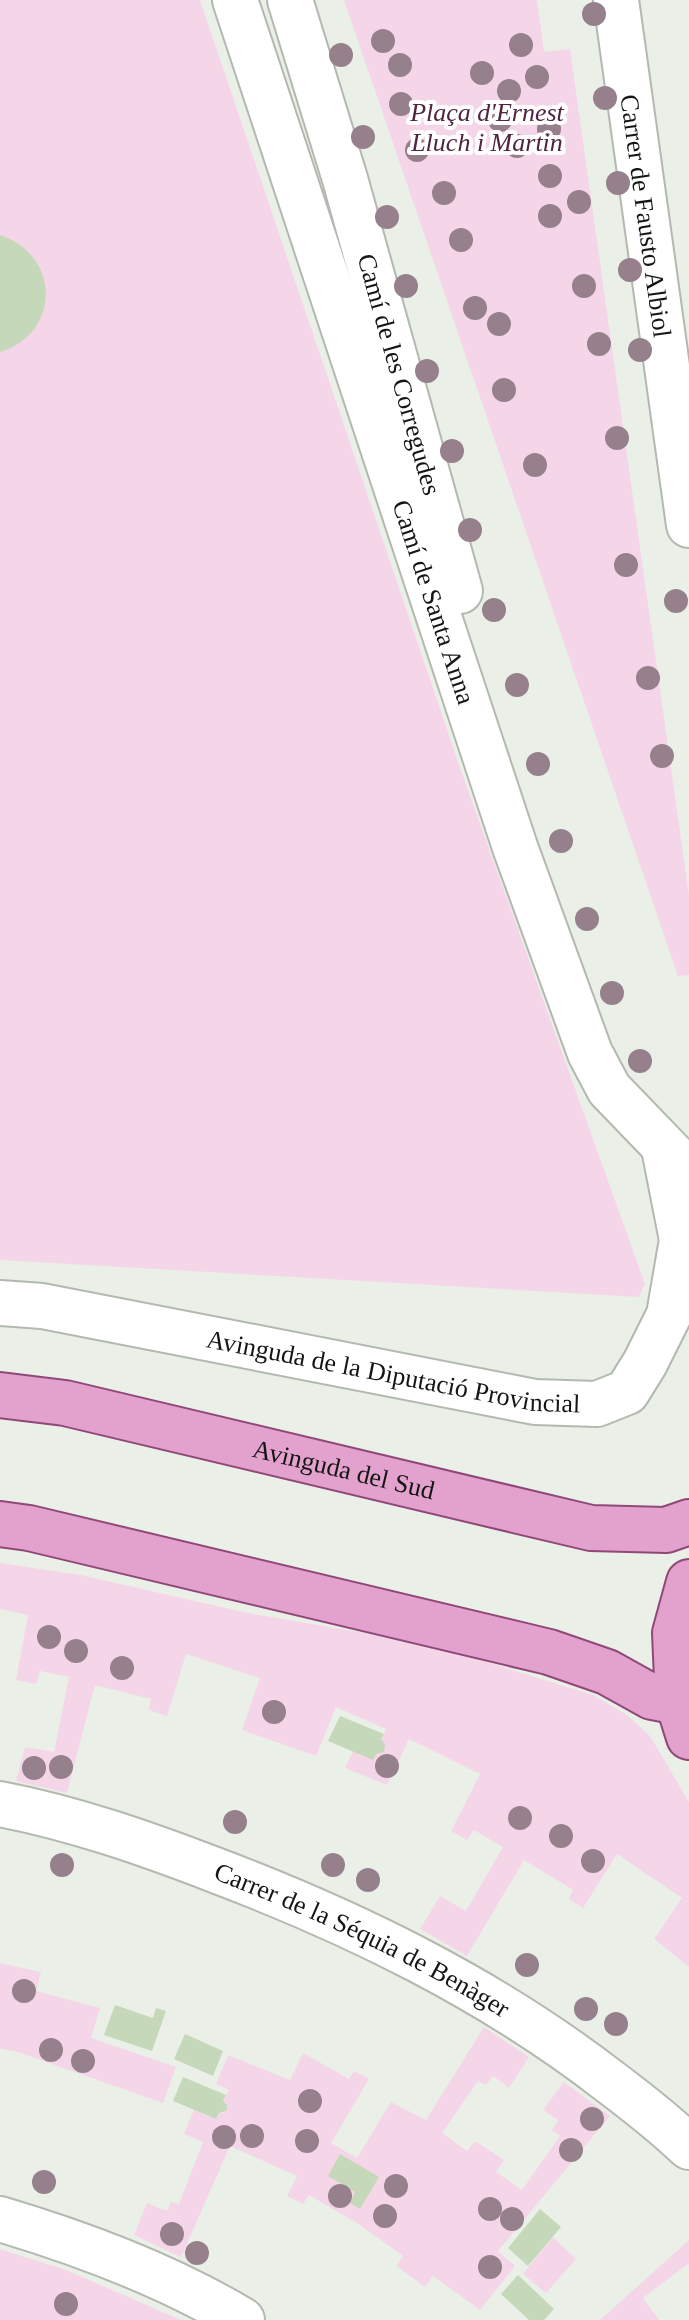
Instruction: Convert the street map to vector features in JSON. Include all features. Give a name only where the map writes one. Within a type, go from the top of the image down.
[{"type":"main road","name":"Avinguda del Sud","points":[[0,1395],[65,1403],[591,1528],[666,1530],[689,1522]]},
{"type":"main road","points":[[0,1524],[29,1528],[549,1652],[607,1672],[652,1697],[683,1719]]},
{"type":"main road","points":[[683,1719],[675,1633],[689,1582]]},
{"type":"street","name":"Camí de Santa Anna","points":[[235,0],[515,847],[590,1053],[609,1089],[676,1160]]},
{"type":"street","name":"Camí de les Corregudes","points":[[290,0],[421,444],[493,728],[515,847]]},
{"type":"street","name":"Carrer de Fausto Albiol","points":[[616,0],[689,525]]},
{"type":"street","name":"Avinguda de la Diputació Provincial","points":[[0,1303],[42,1306],[535,1402],[597,1404],[627,1392],[669,1315],[682,1240],[676,1160]]},
{"type":"street","name":"Carrer de la Séquia de Benàger","points":[[0,1804],[143,1842],[351,1925],[437,1969],[561,2044],[668,2127],[689,2147]]},
{"type":"street","points":[[0,2219],[63,2238],[197,2293],[242,2320]]},
{"type":"green space","points":[[0,0],[200,0],[459,765],[645,1284],[639,1297],[0,1260]]},
{"type":"green space","name":"Plaça d'Ernest Lluch i Martin","points":[[344,0],[537,0],[544,52],[570,49],[689,896],[689,975],[678,976]]},
{"type":"green space","points":[[0,1563],[81,1575],[243,1612],[365,1633],[470,1657],[593,1695],[627,1715],[650,1736],[689,1802],[689,1967],[654,1939],[682,1898],[617,1854],[583,1908],[569,1899],[573,1890],[524,1860],[467,1956],[420,1929],[440,1896],[466,1911],[503,1847],[474,1830],[467,1840],[451,1831],[480,1774],[409,1739],[387,1785],[345,1768],[353,1751],[373,1759],[386,1729],[336,1707],[316,1756],[242,1730],[260,1678],[186,1654],[167,1716],[149,1710],[151,1699],[95,1685],[67,1793],[16,1781],[25,1747],[54,1752],[69,1677],[40,1671],[36,1684],[16,1680],[28,1615],[0,1609]]},
{"type":"green space","points":[[0,1963],[41,1972],[36,1991],[100,2008],[91,2038],[176,2067],[163,2103],[15,2051],[0,2049]]},
{"type":"green space","points":[[484,2027],[529,2057],[509,2088],[493,2076],[486,2085],[478,2081],[442,2133],[467,2151],[475,2141],[504,2160],[496,2172],[522,2190],[560,2136],[552,2130],[558,2120],[543,2110],[564,2082],[610,2116],[498,2251],[515,2266],[480,2310],[433,2276],[425,2287],[396,2266],[403,2256],[357,2223],[309,2195],[303,2204],[287,2196],[297,2176],[230,2146],[181,2257],[134,2235],[147,2203],[167,2211],[171,2202],[179,2204],[203,2142],[184,2134],[194,2110],[215,2119],[218,2114],[224,2113],[226,2104],[223,2101],[229,2090],[216,2084],[228,2055],[290,2080],[303,2053],[349,2079],[354,2071],[369,2079],[331,2143],[357,2158],[391,2102],[426,2120]]},
{"type":"green space","points":[[553,2237],[576,2259],[546,2293],[523,2274]]},
{"type":"green space","points":[[689,2240],[689,2263],[643,2298],[659,2320],[600,2320]]},
{"type":"green space","points":[[0,2249],[66,2270],[181,2320],[0,2320]]},
{"type":"shaded area","points":[[0,235],[20,245],[34,259],[43,276],[46,294],[43,312],[34,329],[20,342],[0,352]]},
{"type":"shaded area","points":[[340,1716],[384,1734],[381,1739],[385,1744],[384,1752],[376,1754],[373,1760],[328,1741]]},
{"type":"shaded area","points":[[115,2005],[153,2018],[156,2008],[166,2011],[152,2051],[104,2035]]},
{"type":"shaded area","points":[[185,2034],[223,2051],[213,2076],[174,2059]]},
{"type":"shaded area","points":[[183,2077],[226,2095],[223,2101],[227,2110],[218,2114],[216,2119],[173,2101]]},
{"type":"shaded area","points":[[340,2154],[379,2177],[360,2209],[350,2203],[355,2192],[328,2176]]},
{"type":"shaded area","points":[[540,2209],[561,2227],[528,2266],[508,2248]]},
{"type":"shaded area","points":[[518,2275],[554,2309],[544,2320],[529,2320],[501,2294]]}]
